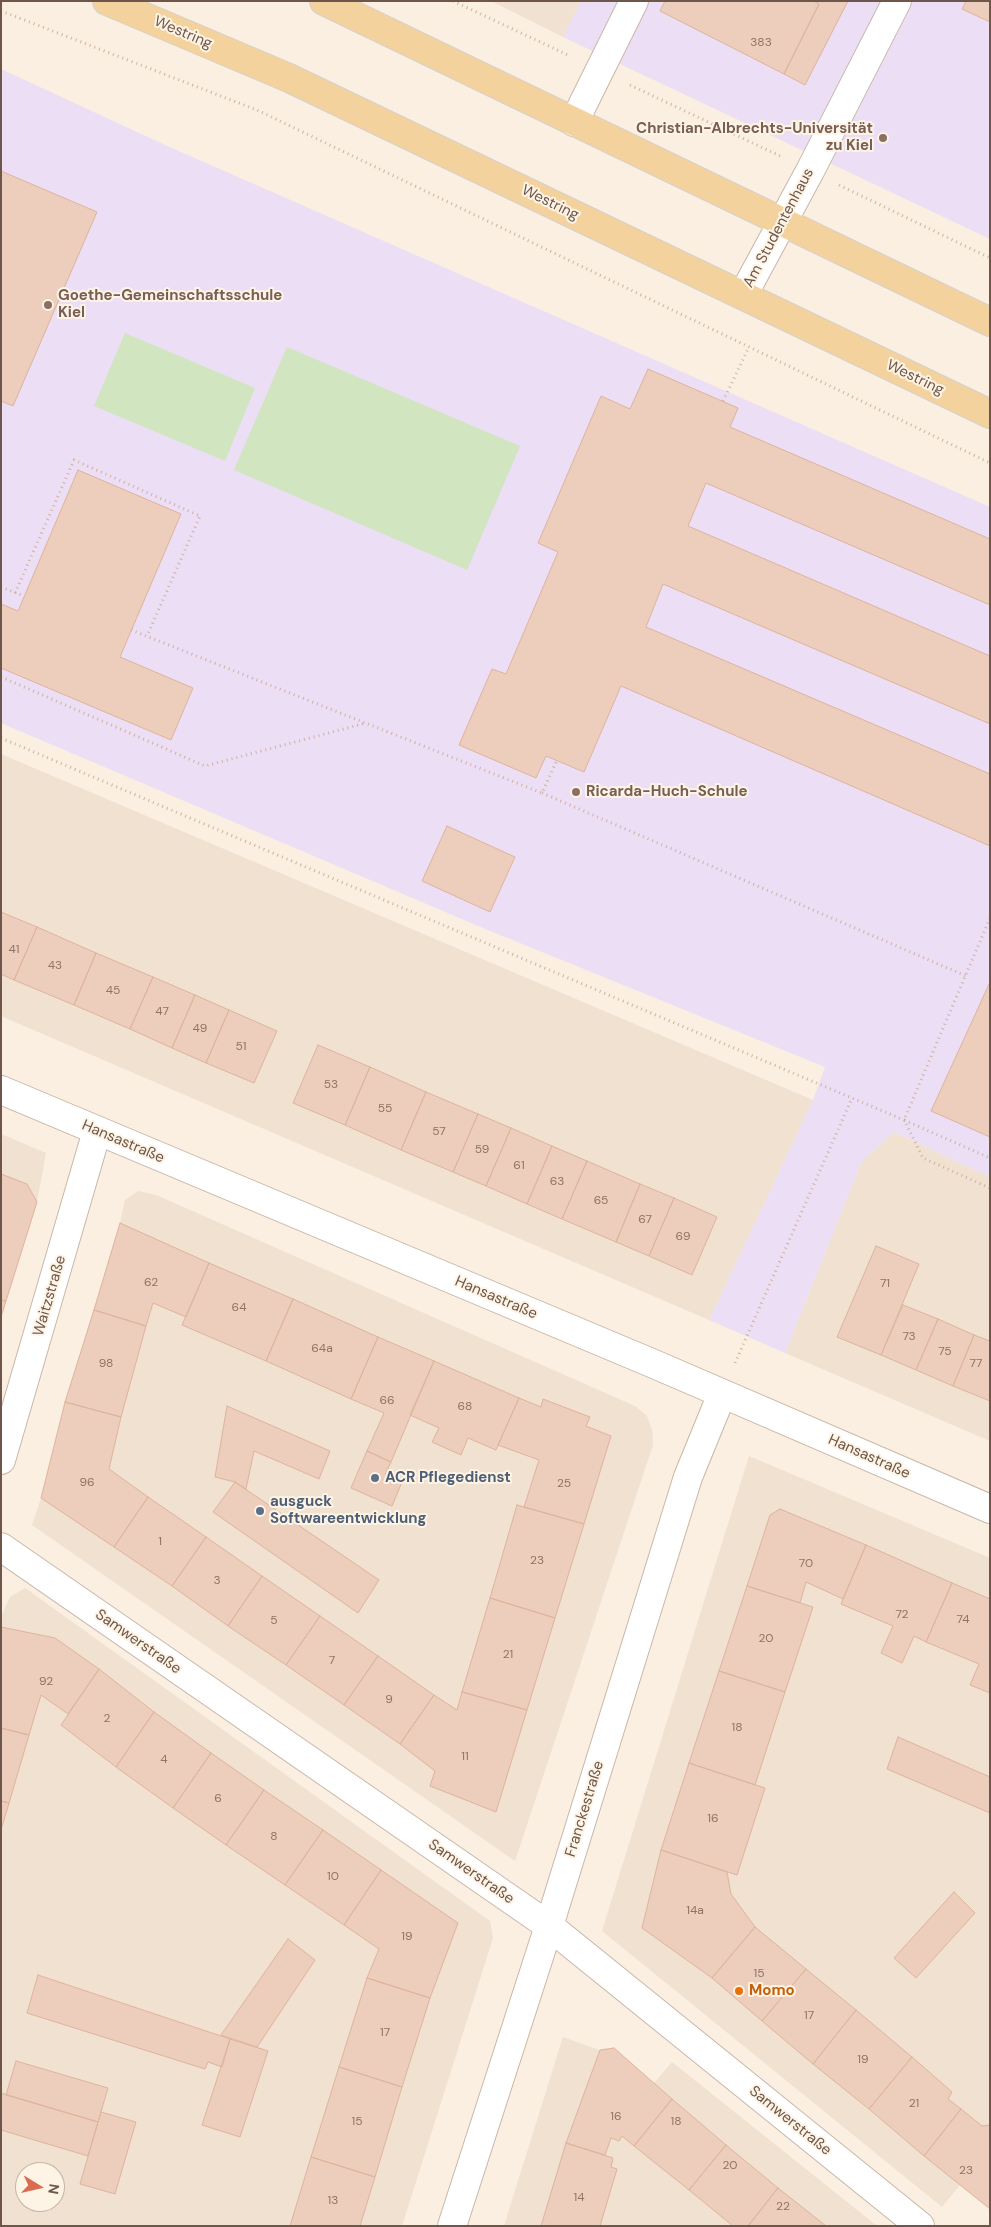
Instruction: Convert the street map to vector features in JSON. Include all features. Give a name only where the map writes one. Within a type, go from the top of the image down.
[{"type":"main road","name":"Westring","points":[[107,1],[289,78],[990,414]]},
{"type":"main road","points":[[324,1],[990,322]]},
{"type":"street","points":[[574,122],[598,70],[634,1]]},
{"type":"street","name":"Am Studentenhaus","points":[[742,295],[810,171],[897,1]]},
{"type":"street","name":"Hansastraße","points":[[1,1090],[722,1394],[990,1510]]},
{"type":"street","name":"Waitzstraße","points":[[1,1460],[97,1131]]},
{"type":"street","name":"Franckestraße","points":[[452,2226],[549,1926],[688,1477],[722,1394]]},
{"type":"street","name":"Samwerstraße","points":[[1,1547],[549,1926],[920,2226]]},
{"type":"path","points":[[452,1],[990,258]]},
{"type":"path","points":[[1,10],[258,110],[990,463]]},
{"type":"path","points":[[723,401],[749,347]]},
{"type":"path","points":[[14,592],[74,460],[200,516],[147,636]]},
{"type":"path","points":[[1,587],[24,596]]},
{"type":"path","points":[[131,630],[542,793],[966,976]]},
{"type":"path","points":[[1,678],[205,766],[366,723]]},
{"type":"path","points":[[1,738],[990,1158]]},
{"type":"path","points":[[542,793],[557,760]]},
{"type":"path","points":[[990,918],[904,1120],[922,1158],[990,1188]]},
{"type":"path","points":[[722,1394],[852,1098]]},
{"type":"shaded area","points":[[491,1],[581,1],[563,37]]},
{"type":"shaded area","name":"Christian-Albrechts-Universität zu Kiel","points":[[581,1],[990,1],[990,239],[563,37]]},
{"type":"shaded area","name":"Ricarda-Huch-Schule","points":[[1,69],[165,145],[990,507],[990,1177],[894,1132],[862,1161],[785,1353],[709,1320],[813,1100],[825,1067],[483,928],[1,723]]},
{"type":"shaded area","points":[[1,754],[813,1100],[709,1320],[1,1016]]},
{"type":"shaded area","points":[[894,1132],[990,1177],[990,1441],[785,1353],[862,1161]]},
{"type":"shaded area","points":[[1,1134],[46,1153],[37,1202],[1,1317]]},
{"type":"shaded area","points":[[138,1191],[156,1195],[635,1406],[647,1416],[652,1430],[653,1445],[515,1861],[32,1525],[41,1498],[65,1402],[120,1223],[125,1200]]},
{"type":"shaded area","points":[[749,1456],[990,1558],[990,2209],[960,2185],[942,2207],[602,1931]]},
{"type":"shaded area","points":[[25,1588],[490,1921],[493,1938],[402,2226],[1,2226],[1,1617],[10,1597]]},
{"type":"shaded area","points":[[563,2037],[599,2050],[614,2048],[654,2083],[672,2062],[877,2226],[504,2226]]},
{"type":"green space","points":[[125,333],[255,388],[225,461],[94,406]]},
{"type":"green space","points":[[287,347],[520,446],[467,570],[234,470]]},
{"type":"building","points":[[665,1],[814,1],[819,4],[784,74],[660,11]]},
{"type":"building","points":[[814,1],[848,1],[805,85],[784,74],[819,4]]},
{"type":"building","points":[[966,1],[990,1],[990,22],[962,9]]},
{"type":"building","points":[[1,171],[97,212],[13,406],[1,401]]},
{"type":"building","points":[[648,369],[738,408],[730,427],[990,539],[990,605],[706,483],[688,526],[990,656],[990,724],[663,584],[646,627],[990,774],[990,846],[621,686],[584,772],[546,756],[536,778],[459,745],[492,669],[506,674],[558,552],[538,543],[601,396],[630,409]]},
{"type":"building","points":[[78,470],[181,514],[120,657],[193,688],[171,740],[1,668],[1,604],[18,611]]},
{"type":"building","points":[[447,826],[515,857],[490,912],[422,881]]},
{"type":"building","points":[[1,912],[37,927],[14,980],[1,974]]},
{"type":"building","points":[[37,927],[96,953],[74,1005],[14,980]]},
{"type":"building","points":[[96,953],[153,977],[130,1029],[74,1005]]},
{"type":"building","points":[[153,977],[195,995],[172,1048],[130,1029]]},
{"type":"building","points":[[990,982],[990,1137],[931,1111]]},
{"type":"building","points":[[195,995],[229,1010],[206,1063],[172,1048]]},
{"type":"building","points":[[229,1010],[277,1031],[254,1083],[206,1063]]},
{"type":"building","points":[[318,1045],[370,1067],[345,1125],[293,1103]]},
{"type":"building","points":[[370,1067],[426,1092],[401,1150],[345,1125]]},
{"type":"building","points":[[426,1092],[478,1114],[453,1172],[401,1150]]},
{"type":"building","points":[[478,1114],[511,1128],[486,1186],[453,1172]]},
{"type":"building","points":[[511,1128],[552,1146],[527,1204],[486,1186]]},
{"type":"building","points":[[552,1146],[587,1161],[562,1219],[527,1204]]},
{"type":"building","points":[[587,1161],[640,1184],[616,1242],[562,1219]]},
{"type":"building","points":[[1,1174],[27,1184],[37,1202],[6,1301],[1,1300]]},
{"type":"building","points":[[640,1184],[674,1198],[649,1256],[616,1242]]},
{"type":"building","points":[[674,1198],[717,1217],[692,1275],[649,1256]]},
{"type":"building","points":[[120,1223],[209,1263],[186,1317],[153,1303],[146,1326],[94,1310]]},
{"type":"building","points":[[876,1246],[919,1264],[881,1355],[837,1337]]},
{"type":"building","points":[[209,1263],[293,1299],[266,1361],[182,1325]]},
{"type":"building","points":[[293,1299],[378,1337],[351,1399],[266,1361]]},
{"type":"building","points":[[1,1300],[6,1301],[1,1317]]},
{"type":"building","points":[[903,1305],[938,1319],[916,1370],[881,1355]]},
{"type":"building","points":[[94,1310],[146,1326],[121,1417],[65,1402]]},
{"type":"building","points":[[938,1319],[974,1335],[953,1386],[916,1370]]},
{"type":"building","points":[[974,1335],[990,1341],[990,1401],[953,1386]]},
{"type":"building","points":[[378,1337],[434,1361],[391,1462],[367,1451],[384,1413],[351,1399]]},
{"type":"building","points":[[434,1361],[519,1398],[496,1450],[468,1438],[461,1455],[432,1442],[439,1428],[410,1415]]},
{"type":"building","points":[[519,1398],[541,1407],[543,1399],[590,1417],[586,1426],[611,1436],[584,1524],[524,1507],[539,1460],[498,1445]]},
{"type":"building","points":[[65,1402],[121,1417],[109,1469],[148,1497],[114,1547],[41,1498]]},
{"type":"building","points":[[227,1406],[330,1451],[319,1479],[254,1451],[246,1489],[235,1482],[215,1477]]},
{"type":"building","points":[[367,1451],[391,1462],[385,1475],[402,1482],[392,1506],[351,1488]]},
{"type":"building","points":[[235,1482],[379,1580],[358,1613],[213,1512]]},
{"type":"building","points":[[148,1497],[206,1537],[172,1586],[114,1547]]},
{"type":"building","points":[[517,1505],[584,1524],[555,1618],[490,1598]]},
{"type":"building","points":[[780,1509],[866,1545],[843,1599],[806,1582],[800,1603],[747,1586],[770,1515]]},
{"type":"building","points":[[206,1537],[262,1576],[228,1626],[172,1586]]},
{"type":"building","points":[[866,1545],[952,1583],[926,1642],[914,1636],[902,1663],[881,1653],[893,1626],[841,1604]]},
{"type":"building","points":[[262,1576],[320,1616],[286,1665],[228,1626]]},
{"type":"building","points":[[952,1583],[990,1599],[990,1693],[970,1685],[979,1664],[926,1642]]},
{"type":"building","points":[[747,1586],[813,1607],[785,1692],[719,1671]]},
{"type":"building","points":[[490,1598],[555,1618],[527,1710],[462,1692]]},
{"type":"building","points":[[320,1616],[378,1656],[344,1705],[286,1665]]},
{"type":"building","points":[[1,1627],[55,1638],[99,1669],[68,1714],[41,1695],[29,1735],[1,1728]]},
{"type":"building","points":[[378,1656],[434,1695],[400,1744],[344,1705]]},
{"type":"building","points":[[99,1669],[154,1712],[116,1767],[61,1725]]},
{"type":"building","points":[[719,1671],[785,1692],[755,1785],[689,1763]]},
{"type":"building","points":[[462,1692],[527,1710],[496,1812],[430,1786],[435,1771],[400,1744],[434,1695],[457,1710]]},
{"type":"building","points":[[154,1712],[211,1753],[173,1808],[116,1767]]},
{"type":"building","points":[[1,1728],[29,1735],[9,1803],[1,1801]]},
{"type":"building","points":[[898,1737],[990,1777],[990,1813],[887,1769]]},
{"type":"building","points":[[211,1753],[264,1790],[226,1845],[173,1808]]},
{"type":"building","points":[[689,1763],[765,1788],[737,1875],[661,1850]]},
{"type":"building","points":[[264,1790],[323,1830],[285,1885],[226,1845]]},
{"type":"building","points":[[1,1801],[9,1803],[1,1830]]},
{"type":"building","points":[[323,1830],[381,1870],[344,1925],[285,1885]]},
{"type":"building","points":[[661,1850],[727,1872],[731,1894],[755,1927],[712,1978],[642,1928]]},
{"type":"building","points":[[381,1870],[458,1923],[430,1998],[367,1978],[379,1949],[344,1925]]},
{"type":"building","points":[[954,1892],[975,1913],[916,1978],[894,1958]]},
{"type":"building","points":[[755,1927],[806,1969],[762,2021],[712,1978]]},
{"type":"building","points":[[288,1939],[315,1960],[257,2047],[221,2035]]},
{"type":"building","points":[[806,1969],[856,2010],[813,2064],[762,2021]]},
{"type":"building","points":[[38,1975],[230,2039],[222,2067],[208,2062],[205,2069],[27,2013]]},
{"type":"building","points":[[367,1978],[430,1998],[402,2087],[339,2067]]},
{"type":"building","points":[[856,2010],[912,2057],[869,2109],[813,2064]]},
{"type":"building","points":[[230,2039],[268,2051],[240,2137],[202,2125]]},
{"type":"building","points":[[614,2048],[672,2099],[634,2146],[622,2136],[619,2141],[611,2138],[605,2155],[566,2143],[600,2050]]},
{"type":"building","points":[[912,2057],[952,2092],[948,2099],[961,2109],[924,2156],[869,2109]]},
{"type":"building","points":[[16,2061],[108,2088],[98,2122],[6,2095]]},
{"type":"building","points":[[339,2067],[402,2087],[375,2177],[311,2157]]},
{"type":"building","points":[[1,2093],[98,2122],[88,2156],[1,2130]]},
{"type":"building","points":[[672,2099],[726,2145],[689,2190],[634,2146]]},
{"type":"building","points":[[961,2109],[982,2126],[990,2125],[990,2209],[924,2156]]},
{"type":"building","points":[[101,2112],[136,2122],[115,2194],[80,2184]]},
{"type":"building","points":[[566,2143],[613,2158],[611,2167],[617,2169],[600,2226],[541,2226]]},
{"type":"building","points":[[726,2145],[778,2188],[748,2226],[733,2226],[689,2190]]},
{"type":"building","points":[[311,2157],[375,2177],[360,2226],[290,2226]]},
{"type":"building","points":[[778,2188],[826,2226],[748,2226]]},
{"type":"place","name":"Christian-Albrechts-Universität zu Kiel","points":[[883,138]]},
{"type":"place","name":"Goethe-Gemeinschaftsschule Kiel","points":[[48,305]]},
{"type":"place","name":"Ricarda-Huch-Schule","points":[[576,792]]},
{"type":"place","name":"ACR Pflegedienst","points":[[375,1478]]},
{"type":"place","name":"ausguck Softwareentwicklung","points":[[260,1511]]},
{"type":"place","name":"Momo","points":[[739,1991]]}]
